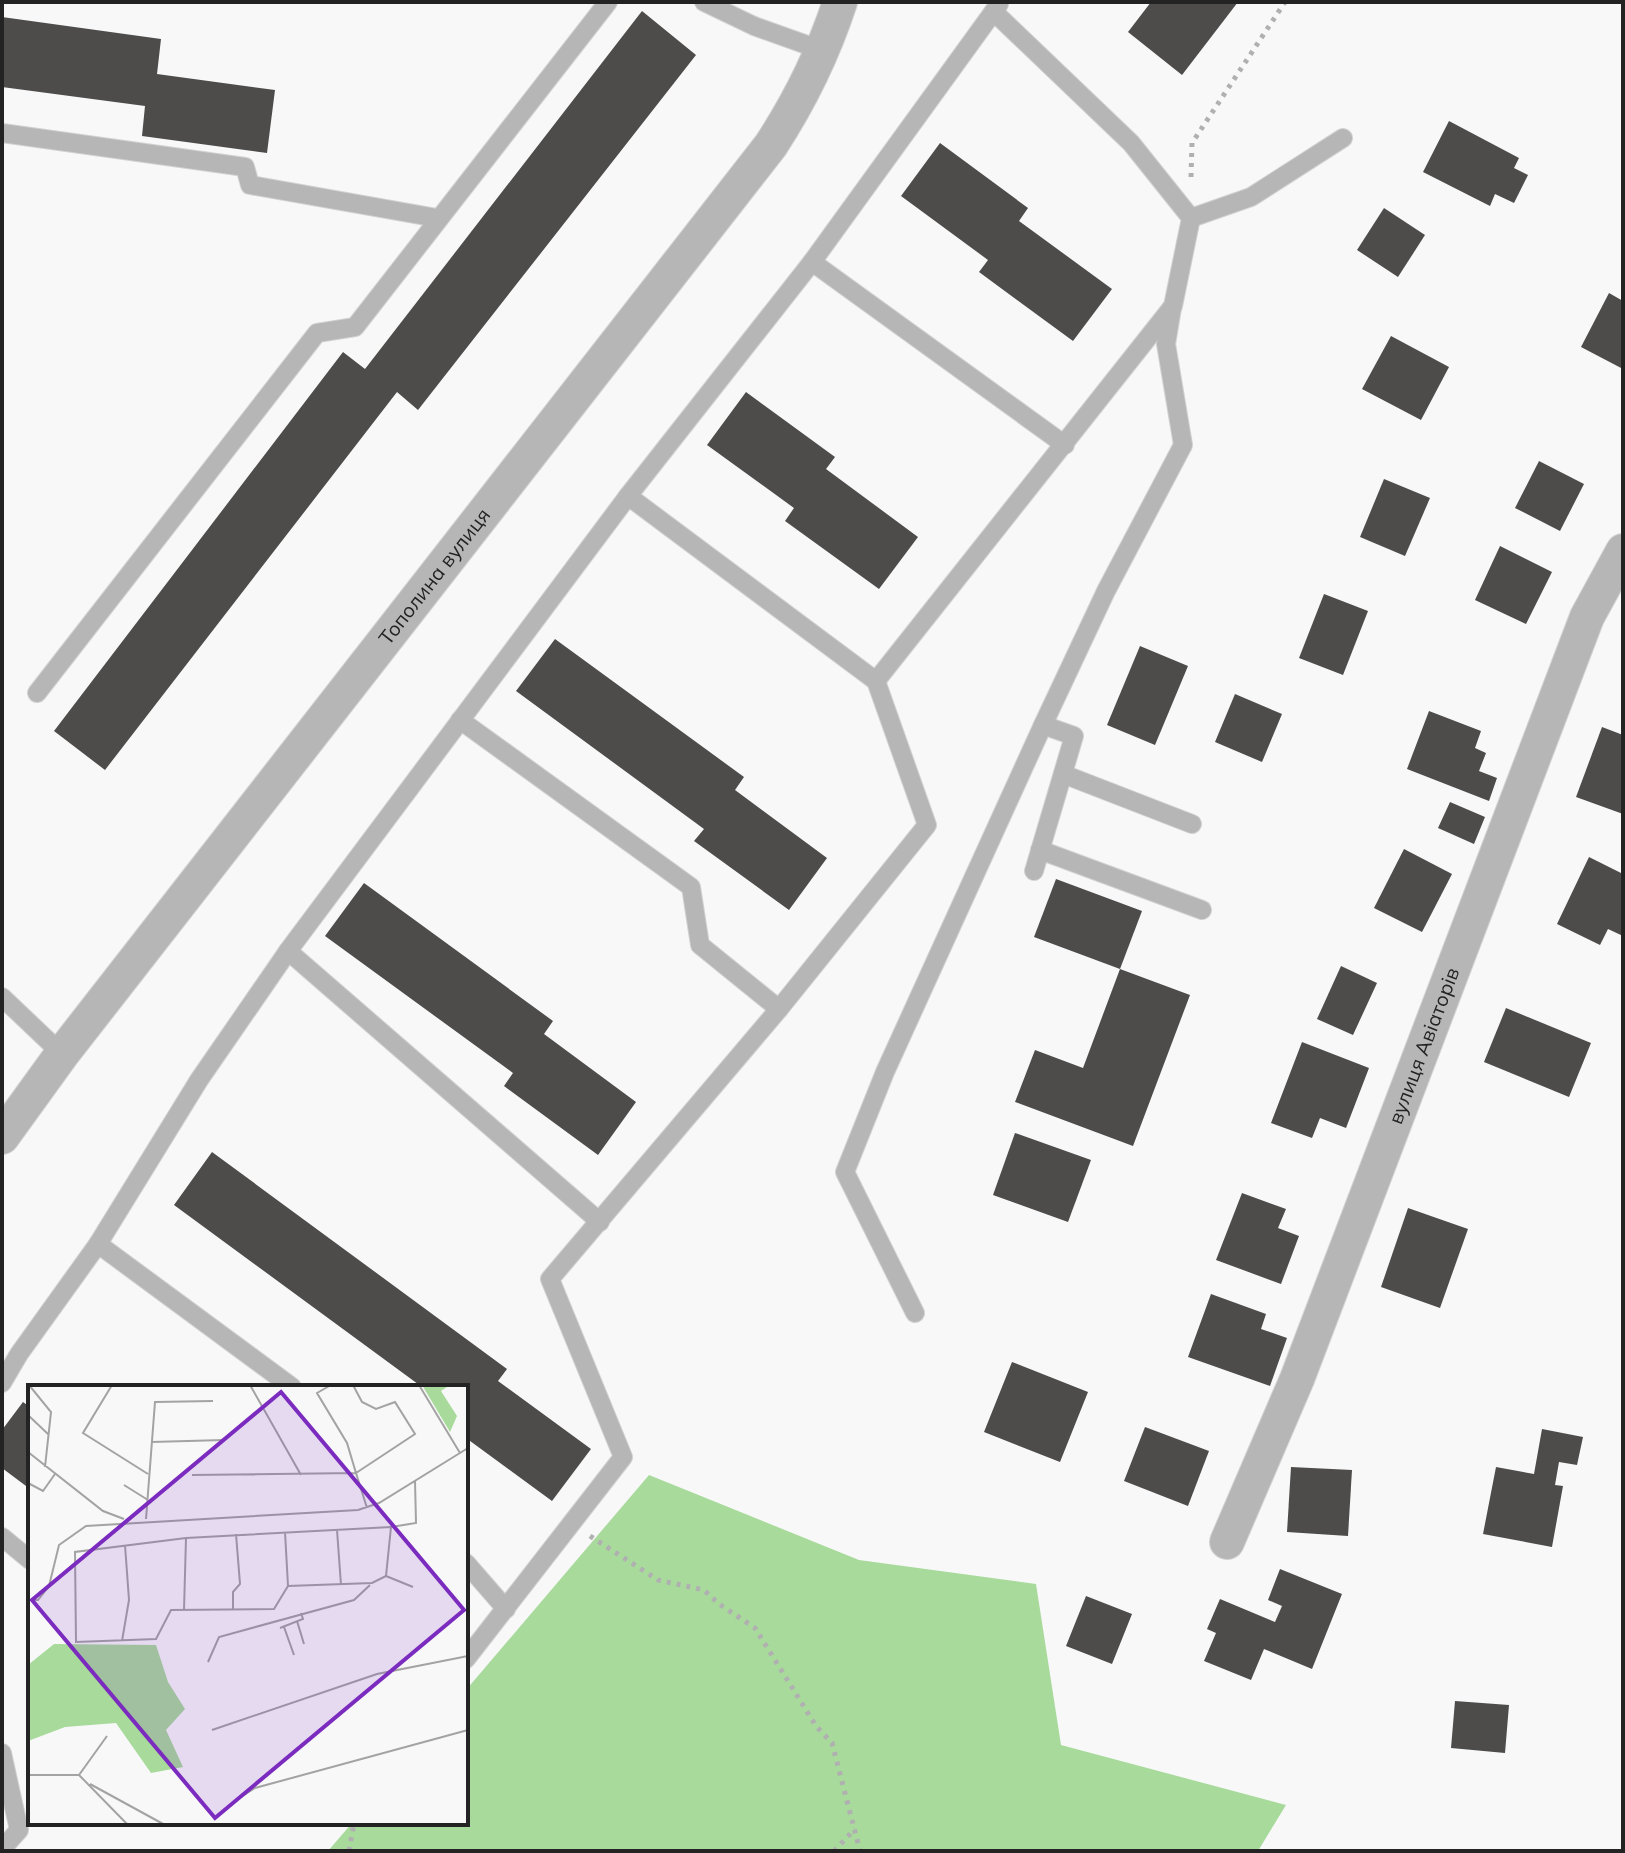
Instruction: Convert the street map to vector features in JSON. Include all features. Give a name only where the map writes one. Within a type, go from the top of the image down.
[{"type":"street","name":"Тополина вулиця","points":[[2,1137],[62,1054],[771,145],[803,96],[824,51],[840,2]]},
{"type":"street","name":"вулиця Авіаторів","points":[[1227,1542],[1297,1379],[1587,617],[1623,551]]},
{"type":"lane","points":[[37,693],[317,333],[355,327],[608,2]]},
{"type":"lane","points":[[704,2],[754,26],[824,51]]},
{"type":"lane","points":[[2,1383],[19,1354],[98,1244],[199,1080],[288,951],[628,496],[812,262],[997,7],[1131,143],[1191,218]]},
{"type":"lane","points":[[2,133],[245,167],[250,185],[437,218]]},
{"type":"lane","points":[[1191,218],[1251,197],[1343,138]]},
{"type":"lane","points":[[915,1313],[845,1172],[891,1058],[1043,725],[1106,591],[1183,445],[1166,344],[1191,218]]},
{"type":"lane","points":[[812,262],[1065,445]]},
{"type":"lane","points":[[876,681],[1173,306]]},
{"type":"lane","points":[[468,1656],[623,1457],[550,1279],[779,1009],[927,825],[876,681],[628,496]]},
{"type":"lane","points":[[460,720],[691,887],[700,945],[779,1009]]},
{"type":"lane","points":[[1034,871],[1074,736],[1043,725]]},
{"type":"lane","points":[[1063,774],[1192,824]]},
{"type":"lane","points":[[1040,850],[1202,910]]},
{"type":"lane","points":[[288,951],[600,1222]]},
{"type":"lane","points":[[2,997],[62,1054]]},
{"type":"lane","points":[[98,1244],[289,1385]]},
{"type":"lane","points":[[2,1537],[28,1558]]},
{"type":"lane","points":[[468,1565],[506,1609]]},
{"type":"lane","points":[[2,1753],[19,1830],[2,1849]]},
{"type":"path","points":[[1191,218],[1192,143],[1285,2]]},
{"type":"path","points":[[573,1524],[658,1580],[704,1590],[755,1628],[816,1726],[832,1743],[860,1851]]},
{"type":"path","points":[[349,1851],[354,1825]]},
{"type":"path","points":[[834,1851],[855,1828]]},
{"type":"green space","points":[[649,1475],[859,1560],[1036,1584],[1061,1745],[1286,1805],[1258,1851],[328,1851],[350,1825],[468,1825],[468,1688]]},
{"type":"building","points":[[1151,2],[1238,2],[1182,75],[1128,32]]},
{"type":"building","points":[[642,11],[696,55],[418,410],[397,392],[105,770],[54,731],[343,352],[365,369]]},
{"type":"building","points":[[2,17],[161,39],[157,74],[275,90],[267,153],[142,136],[145,106],[2,87]]},
{"type":"building","points":[[1449,121],[1519,158],[1514,168],[1528,175],[1514,203],[1495,194],[1490,206],[1423,172]]},
{"type":"building","points":[[940,143],[1028,208],[1019,221],[1112,289],[1073,341],[979,272],[988,260],[901,196]]},
{"type":"building","points":[[1384,208],[1425,235],[1398,277],[1357,250]]},
{"type":"building","points":[[1609,293],[1623,301],[1623,369],[1581,347]]},
{"type":"building","points":[[1391,336],[1449,367],[1421,420],[1362,389]]},
{"type":"building","points":[[746,392],[835,457],[826,469],[918,537],[879,589],[785,521],[794,508],[707,445]]},
{"type":"building","points":[[1539,461],[1584,484],[1560,531],[1515,508]]},
{"type":"building","points":[[1384,479],[1430,498],[1405,556],[1360,537]]},
{"type":"building","points":[[1500,546],[1552,572],[1526,624],[1475,600]]},
{"type":"building","points":[[1324,594],[1368,611],[1343,675],[1299,658]]},
{"type":"building","points":[[555,639],[744,777],[735,790],[827,858],[789,910],[694,841],[704,829],[516,691]]},
{"type":"building","points":[[1140,646],[1188,666],[1155,745],[1107,725]]},
{"type":"building","points":[[1235,694],[1282,714],[1262,762],[1215,742]]},
{"type":"building","points":[[1429,711],[1481,731],[1475,748],[1486,753],[1479,771],[1497,778],[1489,801],[1407,769]]},
{"type":"building","points":[[1602,727],[1623,735],[1623,814],[1576,797]]},
{"type":"building","points":[[1450,802],[1485,817],[1474,844],[1438,828]]},
{"type":"building","points":[[1404,849],[1452,874],[1422,932],[1374,908]]},
{"type":"building","points":[[1589,857],[1623,874],[1623,936],[1608,929],[1600,945],[1557,924]]},
{"type":"building","points":[[1056,879],[1142,911],[1120,969],[1034,937]]},
{"type":"building","points":[[364,883],[553,1021],[544,1034],[636,1102],[598,1155],[504,1086],[513,1073],[325,936]]},
{"type":"building","points":[[1341,966],[1377,983],[1353,1035],[1317,1019]]},
{"type":"building","points":[[1120,969],[1190,995],[1133,1146],[1015,1102],[1035,1050],[1083,1068]]},
{"type":"building","points":[[1506,1008],[1591,1043],[1569,1097],[1484,1062]]},
{"type":"building","points":[[1302,1042],[1369,1068],[1346,1128],[1320,1118],[1312,1138],[1271,1123]]},
{"type":"building","points":[[1015,1133],[1091,1160],[1068,1222],[993,1195]]},
{"type":"building","points":[[212,1152],[507,1369],[498,1381],[591,1449],[552,1501],[468,1439],[468,1385],[419,1385],[174,1205]]},
{"type":"building","points":[[1242,1193],[1286,1209],[1278,1228],[1299,1236],[1281,1284],[1216,1260]]},
{"type":"building","points":[[1408,1208],[1468,1229],[1440,1308],[1381,1287]]},
{"type":"building","points":[[1211,1294],[1266,1314],[1261,1329],[1287,1338],[1270,1386],[1188,1357]]},
{"type":"building","points":[[1012,1362],[1088,1392],[1060,1462],[984,1432]]},
{"type":"building","points":[[23,1402],[28,1406],[28,1488],[2,1468],[2,1430]]},
{"type":"building","points":[[1145,1427],[1209,1451],[1188,1506],[1124,1481]]},
{"type":"building","points":[[1542,1429],[1583,1437],[1577,1465],[1559,1462],[1555,1485],[1563,1486],[1552,1547],[1483,1534],[1496,1467],[1534,1474]]},
{"type":"building","points":[[1291,1467],[1352,1470],[1348,1536],[1287,1532]]},
{"type":"building","points":[[1280,1569],[1342,1594],[1312,1669],[1264,1649],[1251,1680],[1204,1661],[1216,1633],[1207,1629],[1220,1599],[1275,1622],[1282,1606],[1268,1600]]},
{"type":"building","points":[[1086,1596],[1132,1614],[1112,1664],[1066,1646]]},
{"type":"building","points":[[1455,1701],[1509,1705],[1505,1753],[1451,1748]]}]
